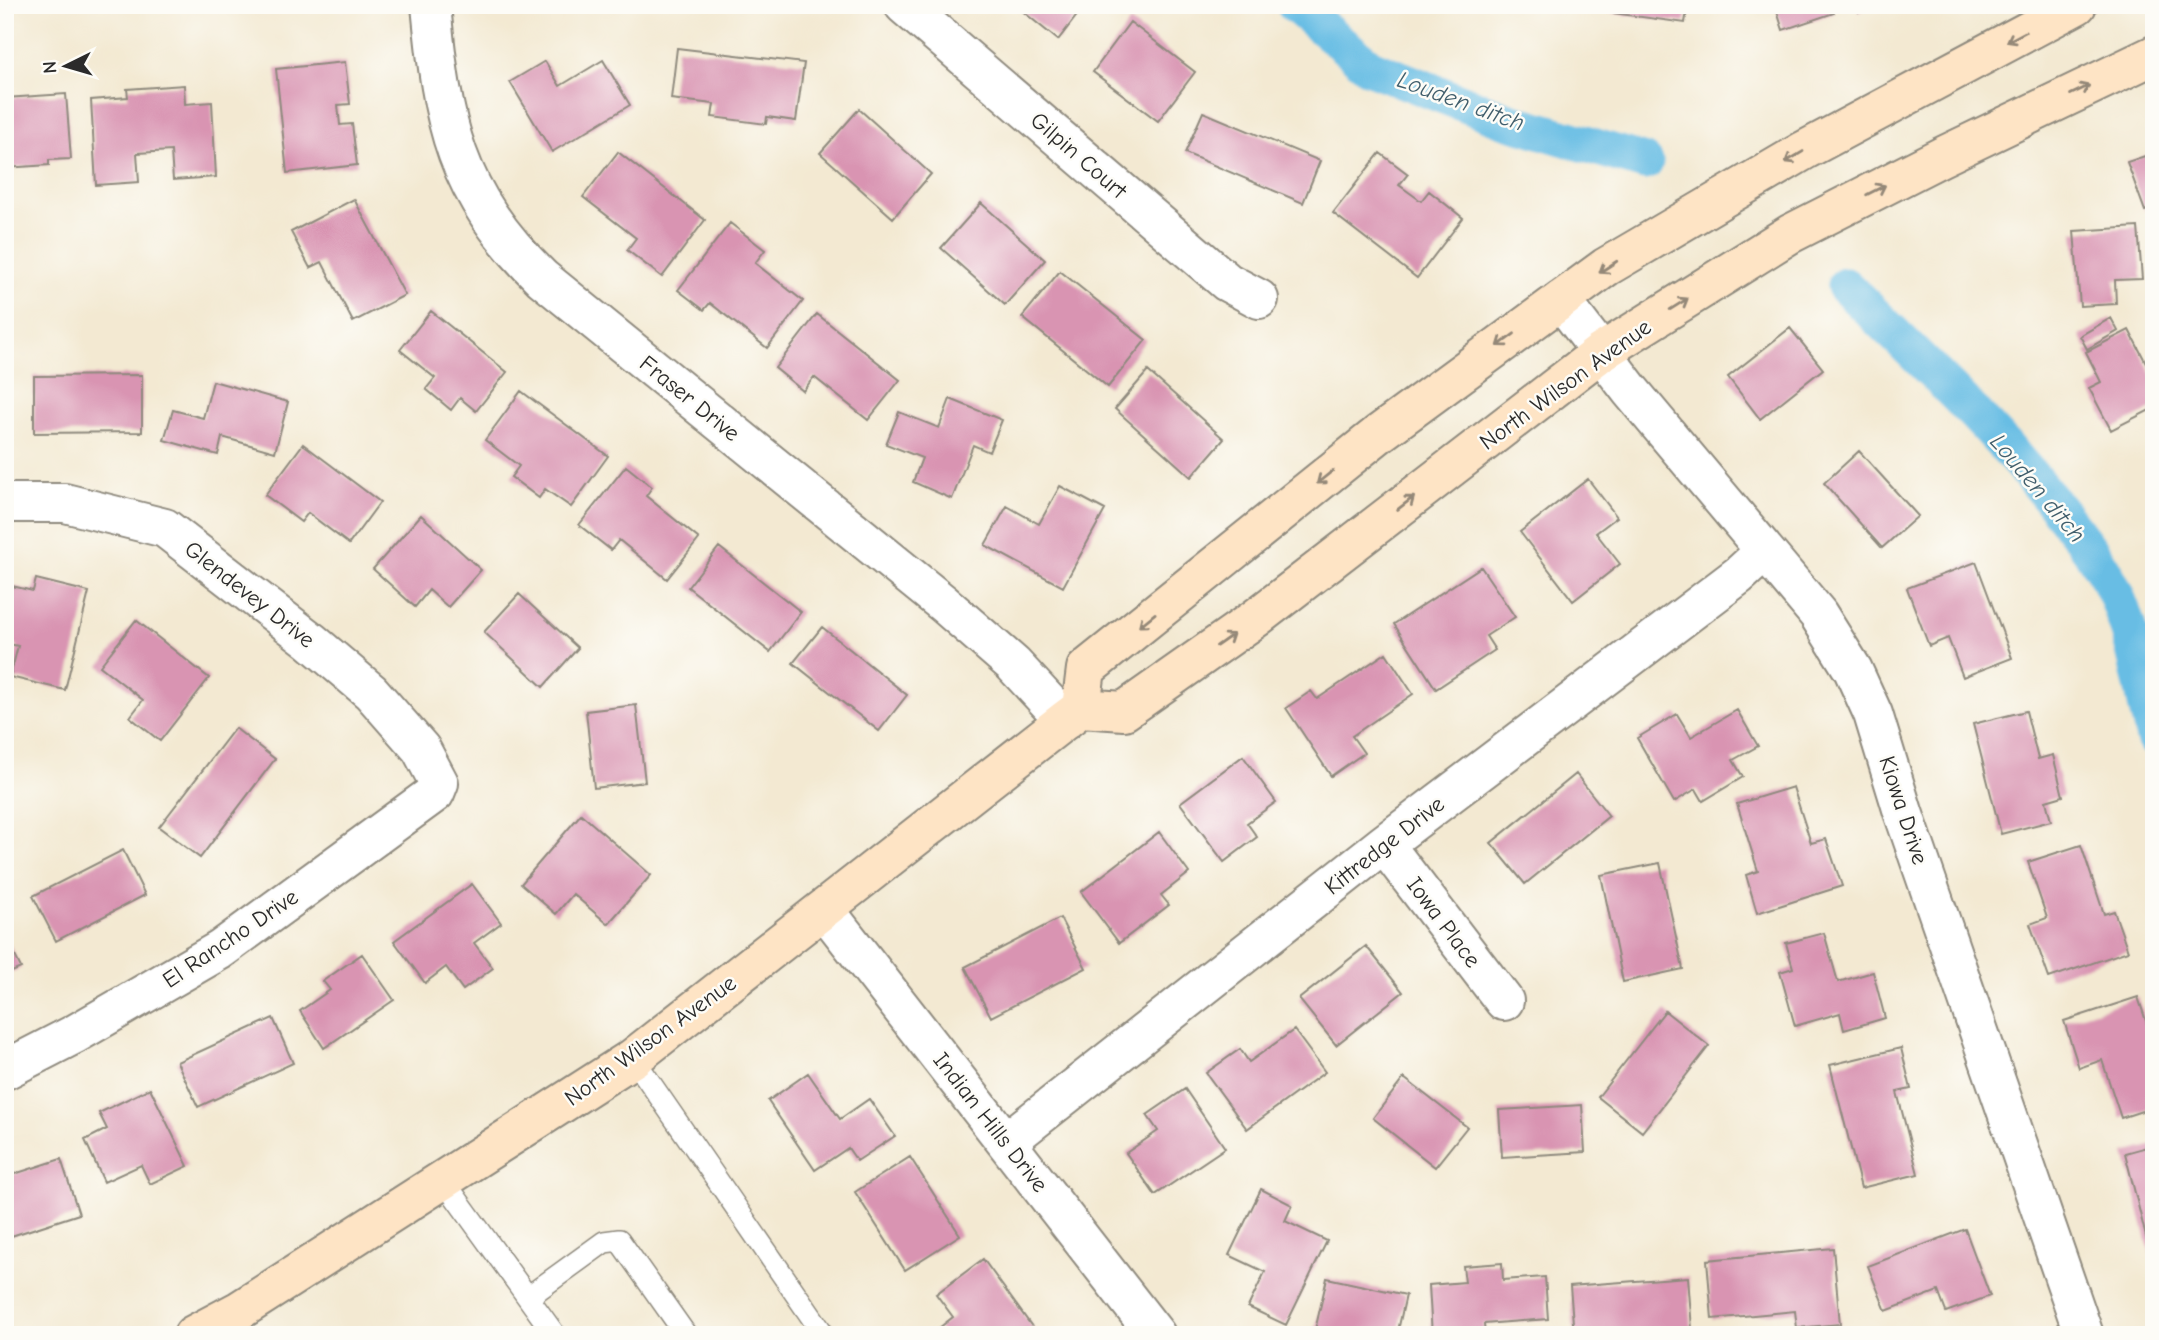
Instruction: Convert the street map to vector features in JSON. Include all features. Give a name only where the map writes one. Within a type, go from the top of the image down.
[{"type":"main road","points":[[1073,714],[1086,669],[1380,433],[1606,267],[1805,150],[2077,5]]},
{"type":"main road","name":"North Wilson Avenue","points":[[193,1335],[240,1310],[633,1058],[1073,714],[1124,711],[1256,618],[1600,353],[1790,234],[1941,156],[2154,55]]},
{"type":"street","name":"Fraser Drive","points":[[431,5],[437,69],[451,139],[485,210],[513,250],[542,278],[944,604],[1073,714]]},
{"type":"street","name":"Gilpin Court","points":[[904,5],[1227,282],[1259,299]]},
{"type":"street","name":"Kiowa Drive","points":[[1561,300],[1600,353],[1842,648],[1873,714],[1908,825],[2084,1335]]},
{"type":"street","name":"Glendevey Drive","points":[[5,503],[65,503],[164,528],[311,640],[371,692],[421,749],[439,783]]},
{"type":"street","name":"Kittredge Drive","points":[[1006,1142],[1384,844],[1739,575],[1764,552]]},
{"type":"street","name":"El Rancho Drive","points":[[5,1070],[75,1034],[220,950],[435,793],[439,783]]},
{"type":"street","name":"Iowa Place","points":[[1384,844],[1504,1001]]},
{"type":"street","name":"Indian Hills Drive","points":[[825,910],[1156,1335]]},
{"type":"lane","points":[[633,1058],[824,1335]]},
{"type":"lane","points":[[443,1180],[555,1335]]},
{"type":"lane","points":[[528,1297],[604,1242],[619,1240],[686,1335]]},
{"type":"building","points":[[1015,5],[1085,5],[1058,40]]},
{"type":"building","points":[[1606,5],[1688,5],[1685,23],[1605,12]]},
{"type":"building","points":[[1775,5],[1831,5],[1834,13],[1783,30]]},
{"type":"building","points":[[1857,5],[1875,5],[1859,12]]},
{"type":"building","points":[[1130,22],[1195,72],[1158,121],[1093,72]]},
{"type":"building","points":[[677,48],[804,63],[796,121],[767,117],[766,124],[712,117],[714,104],[671,99]]},
{"type":"building","points":[[603,60],[630,105],[552,152],[510,82],[545,61],[560,86]]},
{"type":"building","points":[[345,62],[350,104],[338,105],[340,125],[352,124],[357,165],[287,173],[276,69]]},
{"type":"building","points":[[184,85],[185,104],[212,102],[216,177],[173,180],[171,151],[137,153],[139,182],[96,185],[91,100],[128,97],[127,89]]},
{"type":"building","points":[[66,94],[71,159],[49,160],[49,165],[5,168],[5,98]]},
{"type":"building","points":[[859,109],[931,174],[893,218],[820,153]]},
{"type":"building","points":[[1203,112],[1320,161],[1303,203],[1185,153]]},
{"type":"building","points":[[618,152],[705,220],[662,277],[627,250],[636,238],[583,197]]},
{"type":"building","points":[[1380,153],[1408,174],[1399,185],[1421,201],[1429,191],[1463,218],[1417,278],[1333,213]]},
{"type":"building","points":[[2154,153],[2154,208],[2145,211],[2127,162]]},
{"type":"building","points":[[354,199],[405,295],[353,322],[322,262],[310,268],[291,232]]},
{"type":"building","points":[[981,203],[1045,260],[1005,305],[941,248]]},
{"type":"building","points":[[730,223],[765,250],[755,263],[803,301],[767,348],[710,303],[704,310],[678,290]]},
{"type":"building","points":[[2138,227],[2142,279],[2115,280],[2116,304],[2080,306],[2074,231]]},
{"type":"building","points":[[1060,271],[1146,340],[1108,387],[1022,317]]},
{"type":"building","points":[[431,311],[507,372],[476,411],[460,398],[451,410],[426,389],[435,378],[400,350]]},
{"type":"building","points":[[817,314],[900,380],[868,420],[814,377],[803,391],[775,368]]},
{"type":"building","points":[[2111,318],[2118,331],[2087,349],[2080,336]]},
{"type":"building","points":[[1790,328],[1823,369],[1760,419],[1728,377]]},
{"type":"building","points":[[2129,330],[2154,378],[2154,408],[2111,430],[2089,388],[2101,382],[2086,352]]},
{"type":"building","points":[[1148,371],[1224,439],[1191,477],[1115,409]]},
{"type":"building","points":[[142,375],[142,432],[34,433],[34,376]]},
{"type":"building","points":[[213,381],[288,402],[275,452],[222,437],[218,455],[164,440],[173,410],[203,418]]},
{"type":"building","points":[[521,391],[608,456],[571,507],[545,489],[539,498],[511,477],[519,466],[485,440]]},
{"type":"building","points":[[950,399],[1002,420],[989,452],[973,445],[952,499],[913,482],[922,458],[886,444],[899,412],[939,428]]},
{"type":"building","points":[[303,444],[380,502],[349,544],[308,513],[301,522],[265,495]]},
{"type":"building","points":[[1859,451],[1918,516],[1882,548],[1824,483]]},
{"type":"building","points":[[626,466],[652,487],[646,496],[699,539],[667,579],[619,540],[611,550],[579,525]]},
{"type":"building","points":[[1588,479],[1617,517],[1596,533],[1620,564],[1573,601],[1520,532]]},
{"type":"building","points":[[1060,486],[1105,510],[1063,587],[985,545],[1007,506],[1039,524]]},
{"type":"building","points":[[421,515],[481,570],[448,607],[429,590],[415,607],[373,569]]},
{"type":"building","points":[[719,547],[801,612],[770,652],[688,587]]},
{"type":"building","points":[[1976,562],[2012,658],[1963,677],[1948,638],[1929,646],[1907,588]]},
{"type":"building","points":[[1481,567],[1515,617],[1486,636],[1495,650],[1436,689],[1394,624]]},
{"type":"building","points":[[36,579],[89,592],[65,690],[10,677],[18,646],[5,643],[5,612],[12,586],[33,591]]},
{"type":"building","points":[[519,594],[578,648],[543,687],[484,632]]},
{"type":"building","points":[[136,620],[209,678],[160,741],[130,717],[143,700],[100,666]]},
{"type":"building","points":[[822,627],[907,695],[879,731],[793,663]]},
{"type":"building","points":[[1386,653],[1413,694],[1352,736],[1364,753],[1331,776],[1286,708],[1311,691],[1317,699]]},
{"type":"building","points":[[636,705],[645,782],[594,788],[586,711]]},
{"type":"building","points":[[1737,710],[1758,746],[1733,760],[1743,777],[1703,801],[1696,789],[1674,802],[1637,738],[1677,714],[1691,737]]},
{"type":"building","points":[[2026,711],[2038,759],[2053,755],[2063,796],[2046,801],[2051,821],[2001,834],[1973,724]]},
{"type":"building","points":[[235,728],[275,759],[200,858],[159,827]]},
{"type":"building","points":[[1243,756],[1276,802],[1247,823],[1257,837],[1224,862],[1180,803]]},
{"type":"building","points":[[1576,774],[1609,816],[1525,884],[1491,843]]},
{"type":"building","points":[[1793,787],[1811,843],[1826,839],[1842,886],[1757,913],[1746,875],[1758,871],[1737,804]]},
{"type":"building","points":[[581,814],[651,875],[608,924],[573,894],[556,914],[521,884]]},
{"type":"building","points":[[1159,832],[1189,873],[1161,895],[1169,905],[1119,943],[1081,892]]},
{"type":"building","points":[[2081,845],[2104,914],[2114,911],[2128,951],[2049,978],[2030,924],[2047,918],[2028,862]]},
{"type":"building","points":[[123,850],[145,895],[56,941],[33,896]]},
{"type":"building","points":[[1660,863],[1683,969],[1623,982],[1601,875]]},
{"type":"building","points":[[472,884],[501,923],[474,943],[493,968],[463,990],[446,967],[425,983],[394,941]]},
{"type":"building","points":[[1060,918],[1086,968],[991,1017],[965,967]]},
{"type":"building","points":[[1824,933],[1838,982],[1873,972],[1885,1018],[1844,1030],[1840,1013],[1795,1026],[1780,972],[1793,968],[1786,943]]},
{"type":"building","points":[[5,935],[21,968],[5,975]]},
{"type":"building","points":[[1366,946],[1403,992],[1336,1045],[1299,999]]},
{"type":"building","points":[[362,954],[394,1000],[324,1048],[300,1011],[330,990],[323,981]]},
{"type":"building","points":[[2138,997],[2154,1045],[2154,1107],[2121,1118],[2102,1060],[2079,1068],[2064,1021]]},
{"type":"building","points":[[1665,1011],[1709,1046],[1642,1132],[1598,1097]]},
{"type":"building","points":[[273,1018],[293,1063],[198,1107],[177,1062]]},
{"type":"building","points":[[1294,1030],[1325,1072],[1247,1129],[1206,1073],[1240,1049],[1249,1062]]},
{"type":"building","points":[[1901,1048],[1911,1089],[1897,1092],[1918,1174],[1861,1188],[1830,1065]]},
{"type":"building","points":[[808,1073],[840,1119],[869,1099],[895,1136],[857,1161],[848,1148],[815,1170],[768,1101]]},
{"type":"building","points":[[1404,1078],[1467,1127],[1435,1167],[1373,1118]]},
{"type":"building","points":[[150,1088],[188,1166],[150,1184],[141,1165],[104,1182],[85,1140],[107,1129],[99,1113]]},
{"type":"building","points":[[1185,1089],[1225,1148],[1155,1195],[1126,1153],[1158,1131],[1147,1115]]},
{"type":"building","points":[[1582,1105],[1585,1152],[1502,1157],[1499,1110]]},
{"type":"building","points":[[2154,1145],[2154,1265],[2153,1265],[2125,1153]]},
{"type":"building","points":[[910,1157],[960,1235],[905,1270],[855,1192]]},
{"type":"building","points":[[61,1159],[79,1214],[5,1238],[5,1177]]},
{"type":"building","points":[[1261,1189],[1292,1205],[1285,1221],[1327,1241],[1286,1325],[1248,1307],[1265,1272],[1229,1255]]},
{"type":"building","points":[[1965,1229],[1990,1296],[1946,1312],[1938,1291],[1886,1311],[1868,1266]]},
{"type":"building","points":[[1833,1248],[1840,1324],[1797,1328],[1795,1311],[1712,1319],[1707,1260]]},
{"type":"building","points":[[983,1259],[1038,1335],[943,1335],[939,1328],[953,1317],[936,1294]]},
{"type":"building","points":[[1502,1263],[1503,1280],[1545,1277],[1548,1319],[1484,1324],[1485,1335],[1432,1335],[1429,1285],[1465,1282],[1463,1266]]},
{"type":"building","points":[[1688,1277],[1692,1329],[1633,1335],[1574,1335],[1570,1286]]},
{"type":"building","points":[[1327,1278],[1406,1295],[1397,1335],[1314,1335]]},
{"type":"waterway","name":"Louden ditch","points":[[1295,5],[1370,67],[1503,119],[1645,162]]},
{"type":"waterway","name":"Louden ditch","points":[[1845,286],[2009,451],[2093,555],[2111,584],[2126,620],[2154,738]]}]
